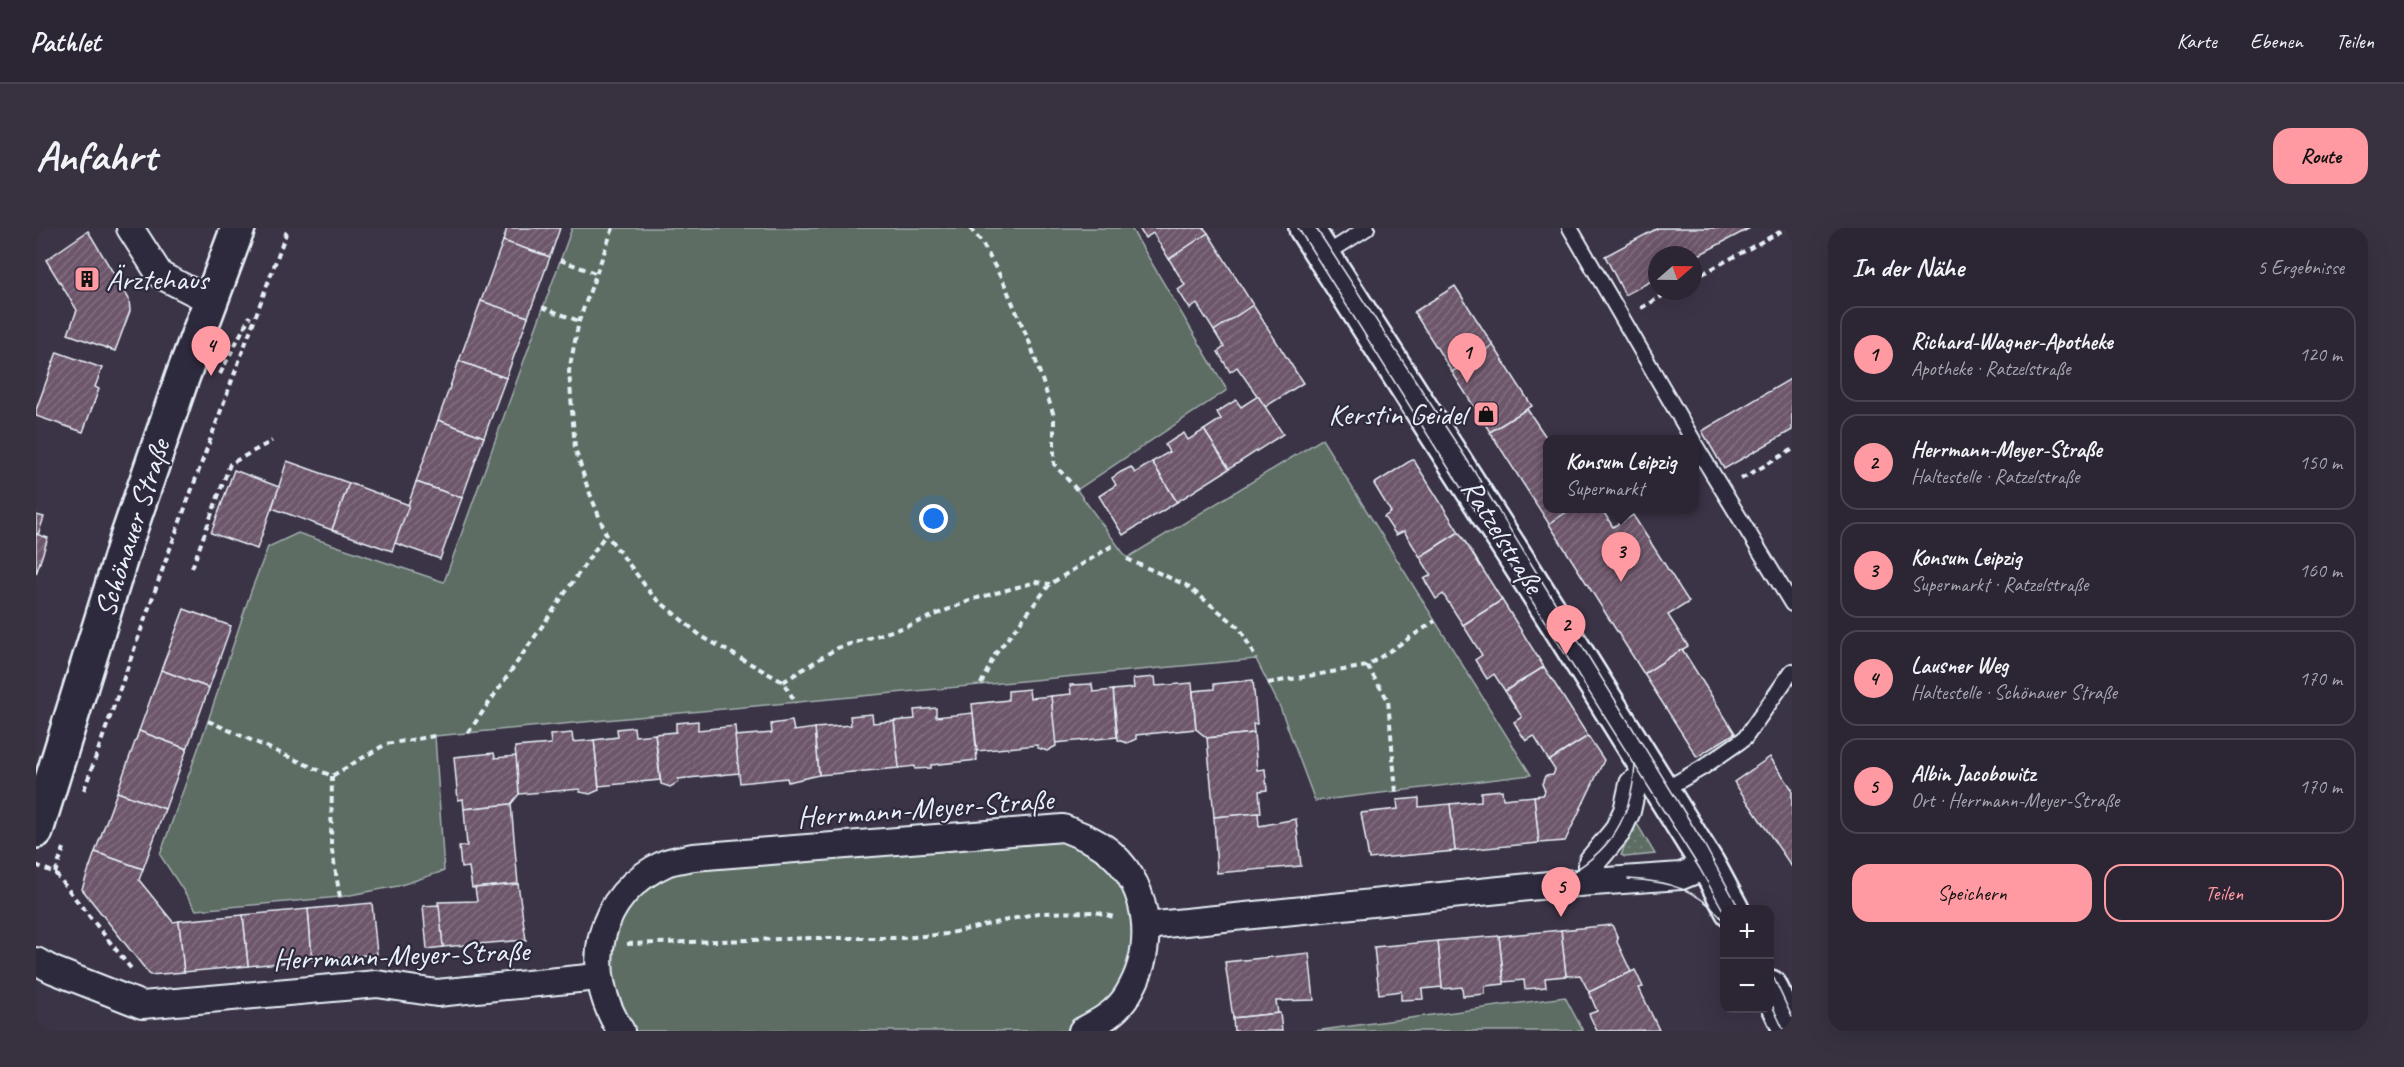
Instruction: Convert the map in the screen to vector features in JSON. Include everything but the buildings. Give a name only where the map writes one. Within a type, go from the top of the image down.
[{"type":"main road","name":"Schönauer Straße","points":[[36,831],[126,541],[238,228]]},
{"type":"main road","name":"Ratzelstraße","points":[[1306,228],[1475,491],[1657,782],[1730,905]]},
{"type":"main road","points":[[1774,995],[1791,1031]]},
{"type":"street","points":[[130,228],[160,275],[211,301]]},
{"type":"street","points":[[1592,881],[1592,862],[1617,832],[1627,811],[1633,784],[1657,782]]},
{"type":"street","name":"Herrmann-Meyer-Straße","points":[[621,1031],[606,1005],[598,977],[600,945],[613,909],[627,890],[644,875],[668,862],[693,856],[1063,828],[1097,842],[1125,869],[1140,896],[1146,926],[1143,961],[1128,995],[1100,1022],[1082,1031]]},
{"type":"street","points":[[1146,926],[1592,881],[1681,876],[1708,865]]},
{"type":"street","name":"Herrmann-Meyer-Straße","points":[[36,960],[53,970],[142,1005],[377,984],[436,993],[598,977]]},
{"type":"lane","points":[[1323,256],[1367,228]]},
{"type":"lane","points":[[1570,228],[1690,435]]},
{"type":"lane","points":[[1699,450],[1792,604]]},
{"type":"lane","points":[[1657,782],[1702,768],[1745,738],[1792,672]]},
{"type":"path","points":[[83,794],[288,228]]},
{"type":"path","points":[[613,228],[579,321],[569,371],[575,448],[587,486],[606,534],[652,596],[701,636],[783,682],[796,702]]},
{"type":"path","points":[[970,228],[982,243],[1004,283],[1030,346],[1054,416],[1054,464],[1077,490]]},
{"type":"path","points":[[1702,274],[1787,228]]},
{"type":"path","points":[[560,260],[595,273]]},
{"type":"path","points":[[1622,318],[1655,300]]},
{"type":"path","points":[[542,307],[579,321]]},
{"type":"path","points":[[220,374],[250,316]]},
{"type":"path","points":[[192,568],[230,464],[272,441]]},
{"type":"path","points":[[1722,490],[1792,450]]},
{"type":"path","points":[[468,733],[606,534]]},
{"type":"path","points":[[981,684],[994,656],[1050,584],[1115,544]]},
{"type":"path","points":[[1127,559],[1186,585],[1240,628],[1256,659]]},
{"type":"path","points":[[783,682],[837,648],[908,626],[974,599],[1036,582],[1050,584]]},
{"type":"path","points":[[1268,683],[1367,666],[1435,621]]},
{"type":"path","points":[[1367,666],[1388,700],[1396,792]]},
{"type":"path","points":[[208,721],[332,776]]},
{"type":"path","points":[[332,776],[386,744],[435,736]]},
{"type":"path","points":[[332,776],[331,846],[340,897]]},
{"type":"path","points":[[55,873],[67,839]]},
{"type":"path","points":[[36,865],[55,873],[159,1004]]},
{"type":"path","points":[[600,945],[812,938],[903,938],[946,934],[1038,913],[1096,912],[1146,926]]},
{"type":"green space","points":[[572,228],[1131,228],[1227,390],[1077,490],[1127,558],[1322,439],[1531,775],[1315,801],[1280,707],[1256,659],[435,736],[444,871],[398,886],[340,897],[196,910],[160,855],[268,547],[298,533],[444,582]]},
{"type":"green space","points":[[1636,822],[1655,854],[1625,857],[1621,855]]},
{"type":"green space","points":[[1063,828],[1125,869],[1143,961],[1082,1031],[621,1031],[600,945],[644,875]]},
{"type":"green space","points":[[1565,997],[1583,1031],[1314,1031]]},
{"type":"tram line","points":[[1298,228],[1700,869],[1720,905]]},
{"type":"tram line","points":[[1316,228],[1466,458],[1704,844],[1737,905]]},
{"type":"tram line","points":[[1549,885],[1585,864],[1611,838],[1627,806],[1635,765]]},
{"type":"tram line","points":[[1628,879],[1656,882],[1682,889],[1704,902],[1720,917]]},
{"type":"tram line","points":[[1774,979],[1792,1017]]},
{"type":"tram line","points":[[1774,1010],[1784,1031]]},
{"type":"place","name":"Ärztehaus","points":[[87,279]]},
{"type":"place","name":"Lausner Weg","points":[[211,376]]},
{"type":"place","name":"Richard-Wagner-Apotheke","points":[[1467,383]]},
{"type":"place","name":"Kerstin Geidel","points":[[1486,414]]},
{"type":"place","name":"Konsum Leipzig","points":[[1621,582]]},
{"type":"place","name":"Herrmann-Meyer-Straße","points":[[1566,655]]},
{"type":"place","name":"Albin Jacobowitz","points":[[1561,917]]}]
